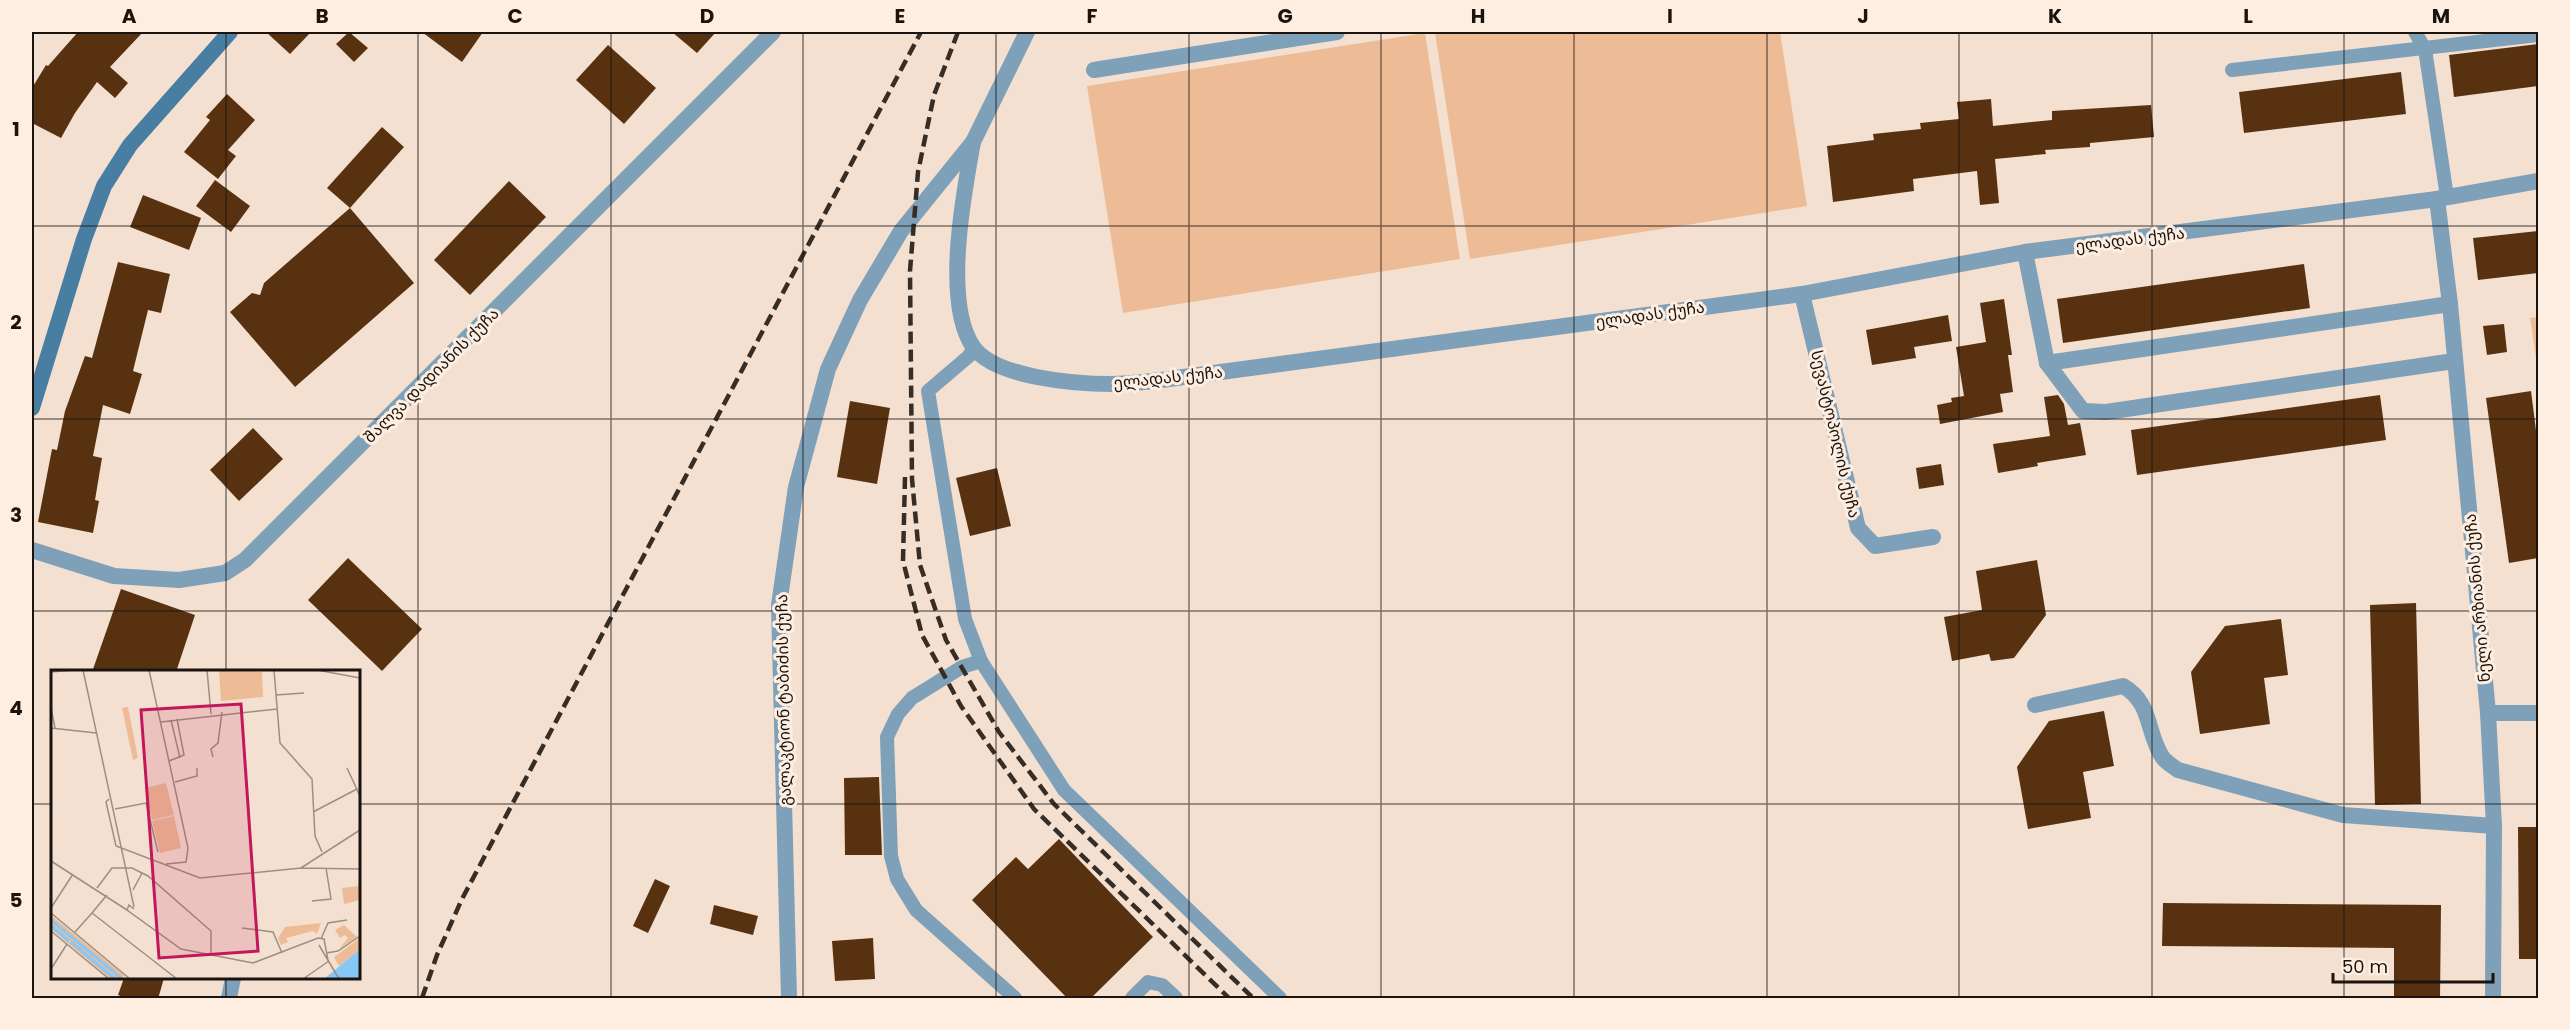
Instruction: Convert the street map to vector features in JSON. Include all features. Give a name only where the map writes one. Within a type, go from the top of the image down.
[{"type":"main road","points":[[32,408],[84,239],[104,186],[130,145],[230,32]]},
{"type":"street","name":"შალვა დადიანის ქუჩა","points":[[32,550],[114,576],[179,580],[225,573],[245,560],[773,32]]},
{"type":"street","name":"გალაკტიონ ტაბიძის ქუჩა","points":[[789,999],[779,605],[796,487],[828,369],[860,300],[901,231],[973,142],[1027,32]]},
{"type":"street","points":[[1094,70],[1337,32]]},
{"type":"street","points":[[973,142],[962,208],[957,268],[960,303],[967,333],[974,347]]},
{"type":"street","name":"ელადას ქუჩა","points":[[974,347],[985,359],[1010,370],[1080,383],[1115,384],[1176,378],[1802,294],[2025,252],[2442,198],[2538,181]]},
{"type":"street","name":"ნელი არზიანის ქუჩა","points":[[2442,198],[2454,361],[2488,713],[2494,826],[2493,999]]},
{"type":"street","points":[[2025,252],[2047,363],[2083,411],[2106,412],[2454,361]]},
{"type":"street","name":"სევასტოპოლის ქუჩა","points":[[1802,294],[1858,528],[1875,546],[1933,537]]},
{"type":"street","points":[[2047,363],[2450,304]]},
{"type":"street","points":[[2035,705],[2123,686],[2135,692],[2142,703],[2164,759],[2178,770],[2343,814],[2494,826]]},
{"type":"street","points":[[2488,713],[2538,712]]},
{"type":"street","points":[[229,999],[233,979]]},
{"type":"lane","points":[[2415,32],[2425,49],[2442,198]]},
{"type":"lane","points":[[2232,70],[2538,35]]},
{"type":"lane","points":[[974,347],[969,356],[928,391],[965,619],[981,661],[1064,790],[1280,999]]},
{"type":"lane","points":[[981,661],[962,667],[921,693],[898,714],[888,737],[891,856],[897,879],[916,910],[1015,999]]},
{"type":"lane","points":[[1132,999],[1148,982],[1162,985],[1176,999]]},
{"type":"shaded area","points":[[1780,32],[1807,206],[1470,259],[1435,33]]},
{"type":"shaded area","points":[[1425,33],[1460,259],[1123,313],[1087,86]]},
{"type":"shaded area","points":[[2538,317],[2538,371],[2530,318]]},
{"type":"building","points":[[78,32],[143,32],[110,67],[128,83],[115,98],[97,82],[61,138],[32,123],[32,88],[46,65],[48,66]]},
{"type":"building","points":[[266,32],[311,32],[290,54]]},
{"type":"building","points":[[349,32],[368,48],[354,62],[336,44]]},
{"type":"building","points":[[422,32],[483,32],[462,62]]},
{"type":"building","points":[[672,32],[716,32],[697,53]]},
{"type":"building","points":[[2538,44],[2538,86],[2454,97],[2449,55]]},
{"type":"building","points":[[608,45],[656,88],[624,124],[576,80]]},
{"type":"building","points":[[2401,72],[2406,114],[2244,133],[2239,92]]},
{"type":"building","points":[[227,94],[255,120],[228,150],[236,156],[218,179],[184,152],[210,120],[206,117]]},
{"type":"building","points":[[1991,99],[1993,126],[2052,120],[2052,111],[2151,105],[2154,137],[2090,143],[2090,147],[2045,150],[2046,154],[1995,159],[1999,203],[1980,205],[1977,171],[1913,179],[1914,191],[1833,202],[1827,146],[1874,140],[1873,134],[1921,129],[1920,123],[1959,119],[1957,102]]},
{"type":"building","points":[[382,127],[404,147],[350,208],[327,188]]},
{"type":"building","points":[[215,180],[250,206],[231,232],[196,206]]},
{"type":"building","points":[[509,181],[546,217],[470,295],[434,260]]},
{"type":"building","points":[[143,195],[201,218],[189,250],[130,227]]},
{"type":"building","points":[[350,208],[414,283],[295,387],[230,312],[252,293],[260,295],[264,283]]},
{"type":"building","points":[[2538,231],[2538,273],[2478,280],[2473,238]]},
{"type":"building","points":[[118,262],[170,274],[161,313],[148,310],[133,371],[142,374],[130,414],[103,405],[93,456],[102,458],[95,500],[99,501],[93,533],[38,522],[52,449],[57,450],[65,411],[85,356],[92,358]]},
{"type":"building","points":[[2304,264],[2310,308],[2063,343],[2057,299]]},
{"type":"building","points":[[2004,299],[2012,355],[2008,355],[2013,392],[2000,394],[2003,412],[1940,424],[1937,405],[1952,402],[1951,398],[1964,396],[1956,347],[1986,342],[1980,303]]},
{"type":"building","points":[[1948,315],[1952,341],[1914,347],[1916,358],[1872,365],[1866,330]]},
{"type":"building","points":[[2504,324],[2507,352],[2487,355],[2483,326]]},
{"type":"building","points":[[2531,391],[2538,446],[2538,558],[2509,563],[2486,398]]},
{"type":"building","points":[[2058,395],[2064,404],[2068,425],[2080,423],[2086,455],[2037,463],[2038,466],[1998,473],[1993,444],[2050,436],[2044,397]]},
{"type":"building","points":[[2380,395],[2386,440],[2137,475],[2131,430]]},
{"type":"building","points":[[850,401],[890,408],[877,484],[837,477]]},
{"type":"building","points":[[253,428],[283,459],[239,501],[210,470]]},
{"type":"building","points":[[1941,464],[1944,485],[1919,489],[1916,468]]},
{"type":"building","points":[[997,468],[1011,526],[970,536],[956,478]]},
{"type":"building","points":[[348,558],[422,629],[382,671],[308,600]]},
{"type":"building","points":[[2037,560],[2046,615],[2014,658],[1991,661],[1989,654],[1952,661],[1944,617],[1982,610],[1976,571]]},
{"type":"building","points":[[121,589],[195,615],[177,670],[93,670]]},
{"type":"building","points":[[2416,603],[2421,804],[2375,805],[2370,605]]},
{"type":"building","points":[[2281,619],[2288,675],[2264,678],[2270,724],[2200,734],[2191,672],[2225,626]]},
{"type":"building","points":[[2104,711],[2114,766],[2083,772],[2091,818],[2028,829],[2017,767],[2049,721]]},
{"type":"building","points":[[879,777],[882,855],[845,855],[844,778]]},
{"type":"building","points":[[2518,827],[2538,827],[2538,959],[2519,959]]},
{"type":"building","points":[[1059,839],[1153,937],[1090,999],[1068,999],[972,900],[1016,857],[1028,869]]},
{"type":"building","points":[[655,879],[670,886],[648,933],[633,926]]},
{"type":"building","points":[[2163,903],[2441,905],[2440,999],[2394,999],[2394,948],[2162,946]]},
{"type":"building","points":[[714,905],[758,916],[753,935],[710,924]]},
{"type":"building","points":[[873,938],[875,979],[835,981],[832,941]]},
{"type":"building","points":[[124,979],[164,979],[158,999],[129,999],[118,995]]},
{"type":"railway","points":[[422,998],[437,955],[462,899],[921,32]]},
{"type":"railway","points":[[958,32],[934,95],[918,172],[910,271],[912,479],[920,565],[946,640],[999,732],[1054,804],[1253,998]]},
{"type":"railway","points":[[905,477],[903,561],[922,635],[961,706],[1034,809],[1229,998]]}]
